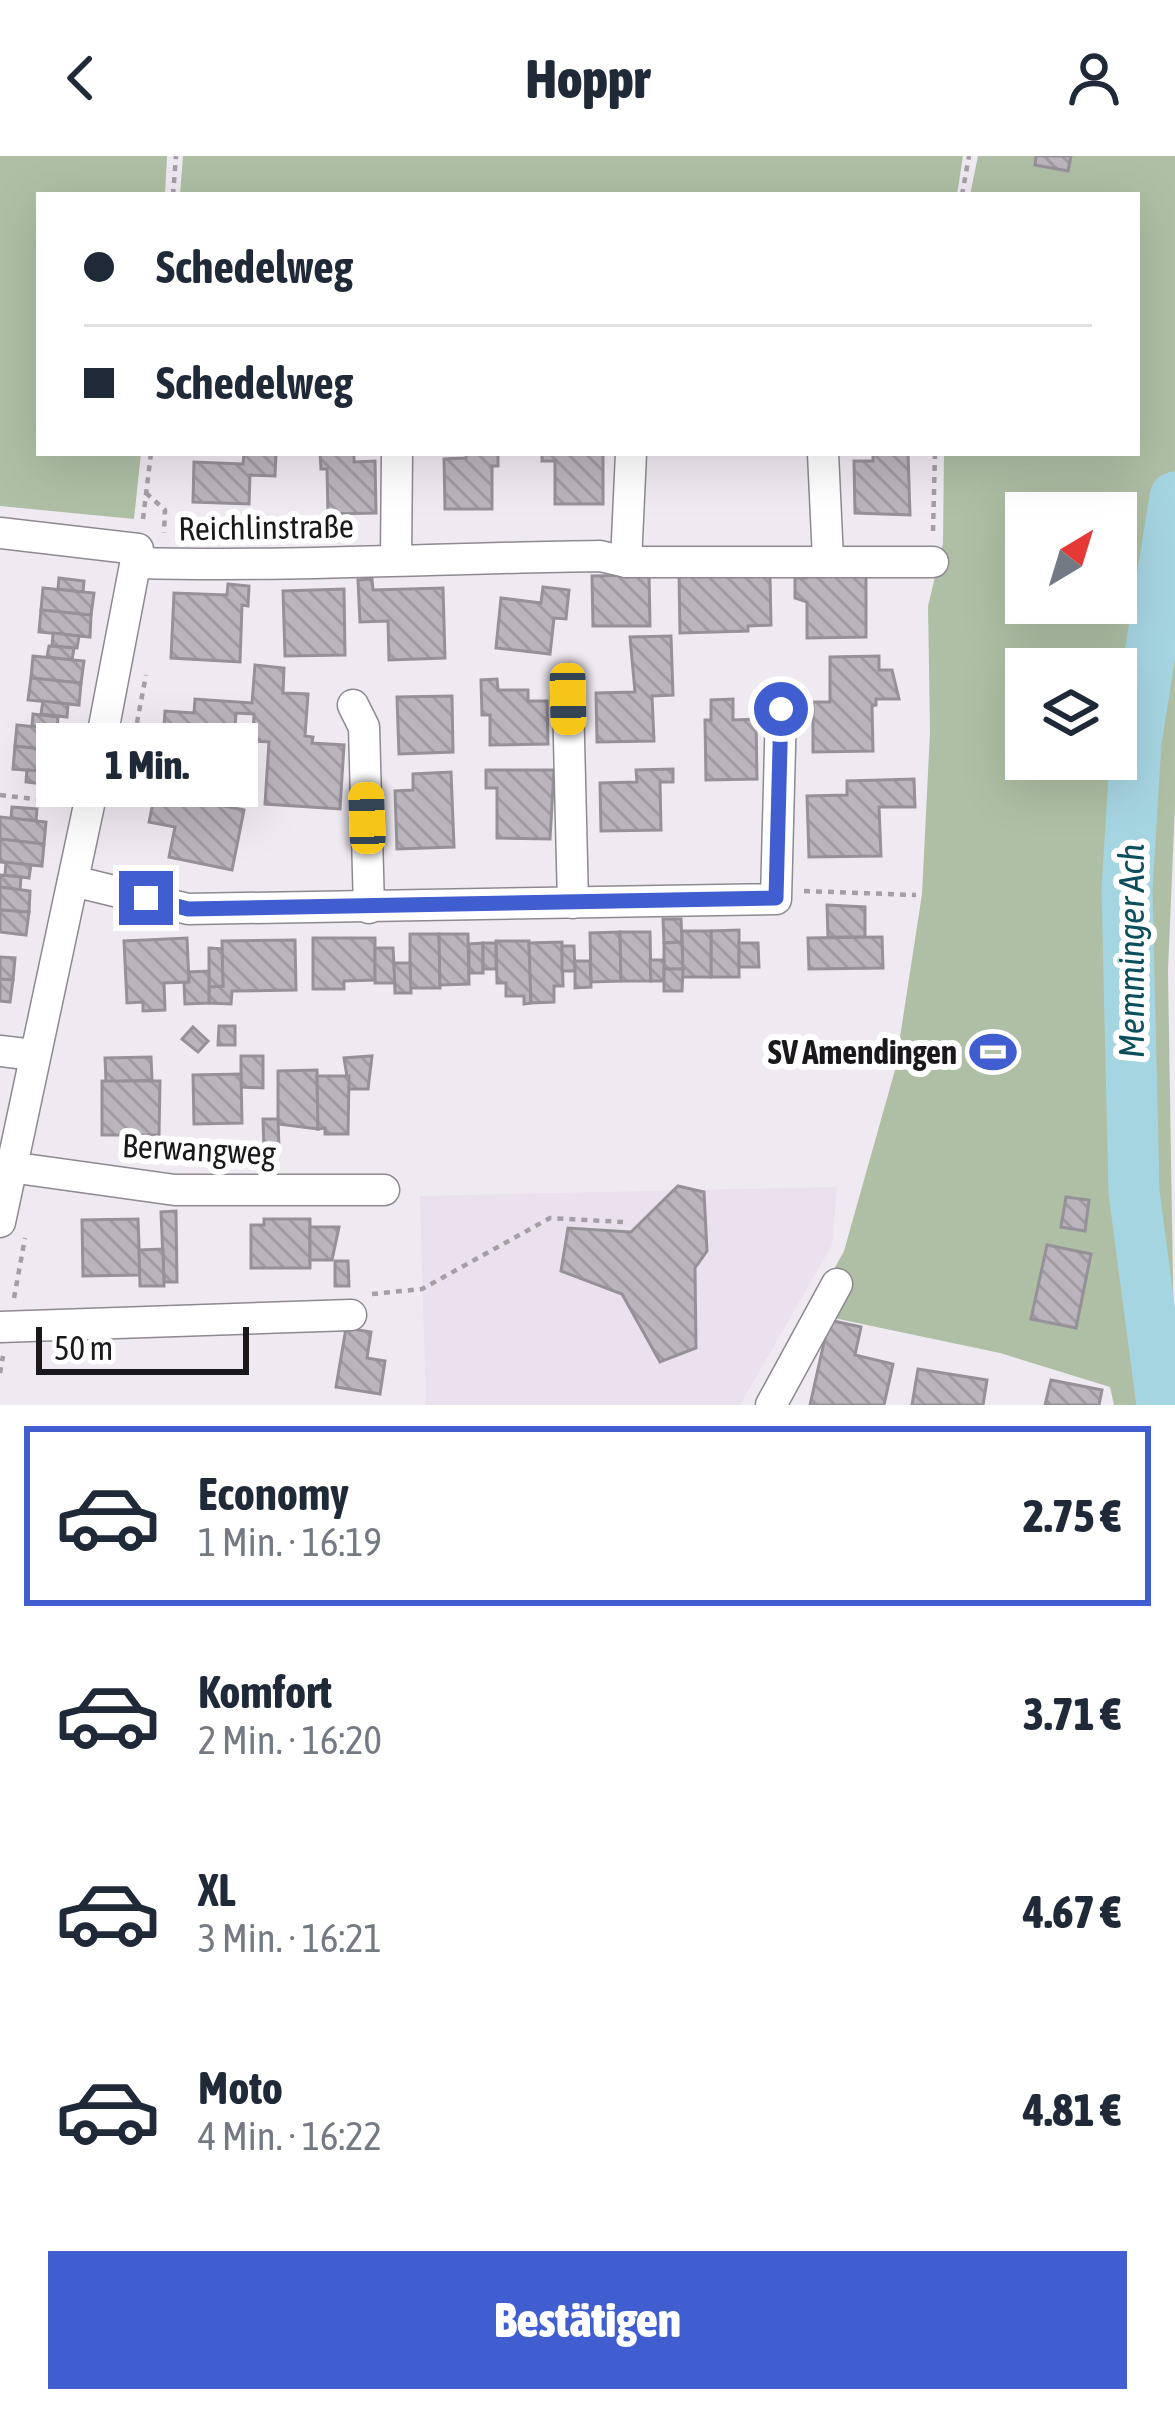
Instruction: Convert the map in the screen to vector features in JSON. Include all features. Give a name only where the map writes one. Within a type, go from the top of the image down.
[{"type":"street","name":"Reichlinstraße","points":[[396,559],[397,456]]},
{"type":"street","points":[[626,562],[631,456]]},
{"type":"street","points":[[824,456],[828,559]]},
{"type":"street","name":"Reichlinstraße","points":[[0,533],[138,556],[338,565],[396,559],[600,556],[626,562],[933,562]]},
{"type":"street","points":[[0,1222],[138,556]]},
{"type":"street","points":[[568,699],[573,903]]},
{"type":"street","points":[[353,705],[364,728],[369,908]]},
{"type":"street","points":[[74,881],[188,909],[776,898],[781,709]]},
{"type":"street","points":[[0,1051],[34,1055]]},
{"type":"street","name":"Berwangweg","points":[[10,1167],[175,1190],[384,1190]]},
{"type":"street","points":[[771,1405],[837,1284]]},
{"type":"street","points":[[0,1327],[351,1316]]},
{"type":"path","points":[[173,192],[176,156]]},
{"type":"path","points":[[963,192],[969,156]]},
{"type":"path","points":[[138,556],[151,456]]},
{"type":"path","points":[[933,562],[934,456]]},
{"type":"path","points":[[0,795],[89,806]]},
{"type":"path","points":[[776,898],[796,891],[916,895]]},
{"type":"path","points":[[388,1292],[422,1289],[550,1218],[623,1222]]},
{"type":"shaded area","points":[[837,1187],[832,1245],[740,1405],[426,1405],[420,1196]]},
{"type":"green space","points":[[0,156],[167,156],[165,192],[36,192],[36,456],[141,456],[134,519],[0,506]]},
{"type":"green space","points":[[183,156],[963,156],[957,192],[180,192]]},
{"type":"green space","points":[[978,156],[1175,156],[1175,805],[1168,971],[1175,1405],[1114,1405],[1110,1387],[1000,1353],[810,1313],[844,1251],[895,1070],[922,894],[930,732],[928,606],[943,543],[944,456],[1140,456],[1140,192],[971,192]]},
{"type":"building","points":[[1036,156],[1071,156],[1068,171],[1035,165]]},
{"type":"building","points":[[244,456],[276,456],[275,476],[250,475],[249,504],[193,502],[194,462],[243,464]]},
{"type":"building","points":[[320,456],[375,461],[376,513],[328,514],[327,469],[321,469]]},
{"type":"building","points":[[498,456],[498,466],[492,466],[492,509],[445,509],[444,459]]},
{"type":"building","points":[[542,456],[603,456],[603,504],[555,504],[555,461],[542,461]]},
{"type":"building","points":[[873,456],[908,456],[910,515],[855,513],[854,461],[873,461]]},
{"type":"building","points":[[866,567],[866,637],[807,638],[807,602],[795,598],[795,578],[806,578],[806,568]]},
{"type":"building","points":[[679,573],[770,576],[771,625],[748,626],[748,631],[680,633]]},
{"type":"building","points":[[649,575],[650,626],[593,626],[592,576]]},
{"type":"building","points":[[59,578],[84,581],[83,592],[58,589]]},
{"type":"building","points":[[372,579],[373,590],[443,588],[445,658],[389,660],[388,621],[360,622],[358,580]]},
{"type":"building","points":[[228,584],[249,586],[248,606],[242,605],[240,662],[171,658],[174,593],[227,595]]},
{"type":"building","points":[[543,587],[569,590],[566,619],[554,618],[550,654],[496,648],[501,598],[541,603]]},
{"type":"building","points":[[43,588],[94,593],[91,615],[41,610]]},
{"type":"building","points":[[344,589],[345,655],[285,656],[283,591]]},
{"type":"building","points":[[41,610],[91,615],[90,637],[39,632]]},
{"type":"building","points":[[53,633],[79,636],[77,648],[52,646]]},
{"type":"building","points":[[671,636],[673,695],[652,696],[654,741],[597,742],[596,693],[635,692],[630,637]]},
{"type":"building","points":[[49,646],[74,648],[72,660],[47,657]]},
{"type":"building","points":[[33,656],[84,661],[81,683],[31,678]]},
{"type":"building","points":[[879,656],[879,670],[892,670],[899,699],[876,699],[872,706],[873,751],[813,752],[813,702],[830,702],[830,657]]},
{"type":"building","points":[[255,665],[284,668],[283,693],[308,694],[305,736],[313,737],[312,743],[344,745],[340,809],[265,804],[269,742],[253,741],[254,714],[236,713],[231,779],[161,774],[165,711],[194,713],[195,699],[252,703]]},
{"type":"building","points":[[31,678],[81,683],[79,705],[28,700]]},
{"type":"building","points":[[497,679],[498,690],[528,690],[528,701],[547,701],[548,744],[490,745],[490,715],[482,715],[481,680]]},
{"type":"building","points":[[452,696],[453,752],[399,754],[397,697]]},
{"type":"building","points":[[733,699],[733,720],[756,719],[757,779],[706,780],[705,720],[711,720],[711,700]]},
{"type":"building","points":[[43,701],[68,704],[67,717],[41,714]]},
{"type":"building","points":[[33,714],[58,717],[57,729],[32,726]]},
{"type":"building","points":[[17,725],[68,730],[66,752],[15,746]]},
{"type":"building","points":[[15,746],[66,752],[64,773],[13,769]]},
{"type":"building","points":[[673,769],[673,782],[660,782],[661,830],[601,831],[600,783],[637,782],[636,770]]},
{"type":"building","points":[[27,770],[53,772],[51,785],[26,782]]},
{"type":"building","points":[[486,770],[554,770],[550,839],[497,838],[497,788],[486,788]]},
{"type":"building","points":[[451,772],[454,847],[397,849],[395,791],[413,790],[413,774]]},
{"type":"building","points":[[914,779],[915,807],[879,807],[881,856],[809,857],[807,796],[847,795],[847,781]]},
{"type":"building","points":[[157,784],[187,790],[185,798],[244,810],[232,870],[169,857],[175,827],[149,822]]},
{"type":"building","points":[[12,807],[37,809],[36,821],[11,818]]},
{"type":"building","points":[[0,817],[46,822],[44,844],[0,839]]},
{"type":"building","points":[[0,839],[44,844],[42,866],[0,862]]},
{"type":"building","points":[[6,862],[31,865],[29,878],[5,875]]},
{"type":"building","points":[[0,875],[21,877],[20,890],[0,887]]},
{"type":"building","points":[[0,887],[30,891],[29,912],[0,910]]},
{"type":"building","points":[[827,905],[865,907],[865,937],[828,937]]},
{"type":"building","points":[[0,910],[29,912],[26,935],[0,932]]},
{"type":"building","points":[[663,919],[681,919],[682,942],[664,943]]},
{"type":"building","points":[[739,930],[739,977],[711,977],[711,931]]},
{"type":"building","points":[[682,931],[711,931],[711,977],[682,977]]},
{"type":"building","points":[[620,932],[621,981],[591,982],[590,933]]},
{"type":"building","points":[[620,932],[650,932],[651,981],[621,981]]},
{"type":"building","points":[[410,934],[439,934],[440,988],[410,988]]},
{"type":"building","points":[[439,934],[468,934],[469,984],[440,985]]},
{"type":"building","points":[[882,937],[883,968],[809,969],[808,938]]},
{"type":"building","points":[[187,938],[189,982],[164,983],[165,1010],[143,1011],[143,1002],[127,1003],[124,941]]},
{"type":"building","points":[[313,938],[375,938],[375,980],[344,981],[344,989],[313,989]]},
{"type":"building","points":[[295,940],[296,990],[232,991],[231,1004],[209,1003],[209,987],[223,986],[222,941]]},
{"type":"building","points":[[496,941],[529,941],[531,1003],[524,1004],[524,996],[506,996],[506,983],[497,983]]},
{"type":"building","points":[[562,942],[563,986],[554,986],[554,1002],[531,1003],[529,943]]},
{"type":"building","points":[[682,942],[683,969],[664,969],[664,943]]},
{"type":"building","points":[[483,943],[483,973],[469,973],[469,944]]},
{"type":"building","points":[[483,943],[496,943],[496,969],[483,969]]},
{"type":"building","points":[[739,943],[758,943],[759,967],[739,967]]},
{"type":"building","points":[[562,946],[574,946],[575,971],[562,971]]},
{"type":"building","points":[[209,948],[222,949],[223,986],[209,987]]},
{"type":"building","points":[[375,948],[393,948],[395,983],[375,983]]},
{"type":"building","points":[[0,957],[15,958],[13,980],[0,979]]},
{"type":"building","points":[[650,960],[664,960],[664,981],[651,981]]},
{"type":"building","points":[[575,961],[590,961],[591,987],[575,988]]},
{"type":"building","points":[[394,963],[410,963],[411,993],[395,993]]},
{"type":"building","points":[[664,969],[683,969],[682,991],[664,991]]},
{"type":"building","points":[[209,971],[209,1003],[185,1004],[189,972]]},
{"type":"building","points":[[0,979],[13,980],[10,1002],[0,1001]]},
{"type":"building","points":[[219,1026],[235,1026],[235,1045],[218,1045]]},
{"type":"building","points":[[193,1027],[208,1041],[198,1052],[182,1039]]},
{"type":"building","points":[[241,1056],[263,1056],[263,1088],[241,1087]]},
{"type":"building","points":[[372,1056],[368,1089],[349,1089],[344,1058]]},
{"type":"building","points":[[151,1057],[152,1080],[106,1082],[105,1058]]},
{"type":"building","points":[[317,1070],[318,1129],[278,1124],[278,1071]]},
{"type":"building","points":[[241,1074],[242,1123],[194,1124],[193,1075]]},
{"type":"building","points":[[317,1076],[349,1076],[348,1134],[325,1134],[325,1128],[318,1129]]},
{"type":"building","points":[[102,1081],[160,1081],[159,1135],[102,1135]]},
{"type":"building","points":[[263,1119],[278,1119],[279,1149],[264,1150]]},
{"type":"building","points":[[678,1186],[704,1192],[707,1251],[695,1268],[696,1348],[660,1362],[622,1294],[561,1271],[568,1228],[631,1232]]},
{"type":"building","points":[[1066,1197],[1089,1200],[1085,1231],[1061,1227]]},
{"type":"building","points":[[176,1211],[177,1282],[164,1282],[161,1212]]},
{"type":"building","points":[[138,1219],[140,1275],[83,1276],[82,1220]]},
{"type":"building","points":[[264,1219],[310,1219],[310,1268],[251,1268],[251,1225],[264,1225]]},
{"type":"building","points":[[310,1227],[339,1227],[332,1260],[310,1260]]},
{"type":"building","points":[[1047,1245],[1091,1254],[1076,1328],[1031,1319]]},
{"type":"building","points":[[163,1249],[164,1286],[140,1286],[139,1250]]},
{"type":"building","points":[[335,1261],[348,1261],[349,1286],[335,1286]]},
{"type":"building","points":[[829,1320],[861,1327],[855,1355],[893,1364],[884,1405],[810,1405]]},
{"type":"building","points":[[346,1328],[371,1332],[367,1358],[385,1361],[380,1394],[336,1387]]},
{"type":"building","points":[[918,1369],[987,1380],[983,1405],[912,1405]]},
{"type":"building","points":[[1051,1380],[1102,1390],[1099,1405],[1045,1405]]},
{"type":"waterway","name":"Memminger Ach","points":[[1162,1405],[1134,1192],[1127,890],[1136,742],[1175,497]]},
{"type":"place","name":"SV Amendingen","points":[[993,1052]]},
{"type":"route","points":[[146,898],[188,909],[776,898],[781,709]]}]
